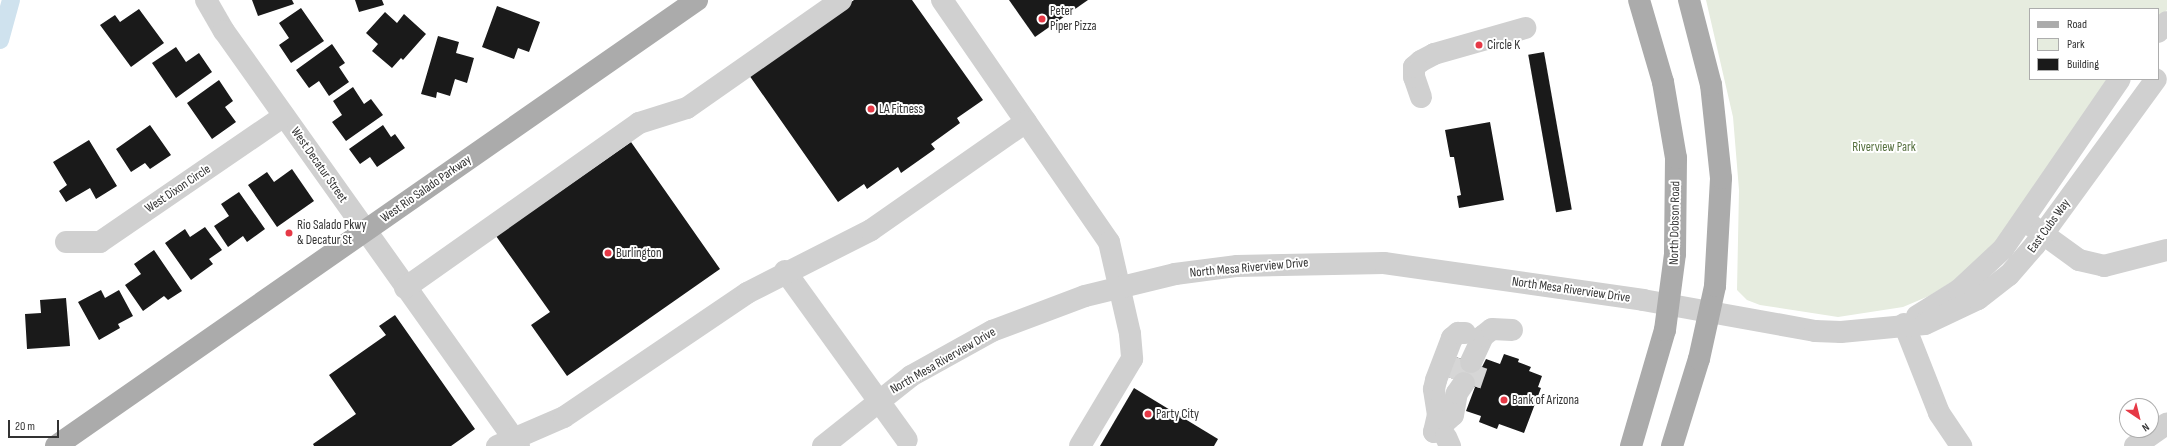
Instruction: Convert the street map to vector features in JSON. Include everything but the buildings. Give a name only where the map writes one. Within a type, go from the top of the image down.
[{"type":"main road","name":"West Rio Salado Parkway","points":[[56,446],[697,0]]},
{"type":"main road","name":"North Dobson Road","points":[[1631,446],[1654,378],[1669,305],[1675,254],[1676,158],[1663,82],[1639,0]]},
{"type":"main road","points":[[1672,446],[1698,366],[1710,312],[1718,257],[1721,178],[1711,85],[1689,0]]},
{"type":"street","name":"West Decatur Street","points":[[206,0],[284,116],[405,288],[510,444]]},
{"type":"street","points":[[405,288],[639,123],[687,108],[841,0]]},
{"type":"street","points":[[942,0],[1109,242],[1130,334],[1132,360],[1080,446]]},
{"type":"street","points":[[2159,31],[2167,22]]},
{"type":"street","points":[[1421,97],[1414,77],[1414,67],[1421,61],[1434,54],[1525,28]]},
{"type":"street","name":"East Cubs Way","points":[[2159,76],[2167,66]]},
{"type":"street","name":"East Cubs Way","points":[[1904,324],[1975,278],[2003,249],[2119,80]]},
{"type":"street","name":"East Cubs Way","points":[[1710,312],[1815,331],[1841,332],[1904,324],[1925,324],[1978,299],[2009,275],[2043,234],[2156,80]]},
{"type":"street","name":"West Dixon Circle","points":[[66,242],[100,242],[284,116]]},
{"type":"street","points":[[510,444],[564,417],[592,400],[740,297],[785,271],[871,230],[1026,122]]},
{"type":"street","points":[[2024,220],[2079,260],[2104,266],[2167,250]]},
{"type":"street","name":"North Mesa Riverview Drive","points":[[823,446],[877,400],[911,376],[992,331],[1048,308],[1120,287],[1175,274],[1237,266],[1384,263],[1710,312]]},
{"type":"street","points":[[785,271],[907,440]]},
{"type":"street","points":[[1904,324],[1939,412],[1961,446]]},
{"type":"street","points":[[1445,434],[1438,414],[1434,389],[1452,338],[1458,333],[1486,331],[1496,335],[1467,361],[1486,331]]},
{"type":"street","points":[[1445,434],[1443,392],[1459,381]]},
{"type":"street","points":[[2135,446],[2167,424]]},
{"type":"green space","name":"Riverview Park","points":[[1706,0],[2167,0],[2167,10],[2159,19],[2159,8],[2029,8],[2029,80],[2109,80],[2013,222],[1969,271],[1929,296],[1903,307],[1838,317],[1760,305],[1747,300],[1737,290],[1739,190],[1733,117]]},
{"type":"waterway","points":[[0,40],[11,0]]},
{"type":"tunnel","points":[[1455,380],[1463,359]]},
{"type":"tunnel","points":[[1470,385],[1477,365]]},
{"type":"place","name":"Peter Piper Pizza","points":[[1042,19]]},
{"type":"place","name":"Circle K","points":[[1479,45]]},
{"type":"place","name":"LA Fitness","points":[[871,109]]},
{"type":"place","name":"Rio Salado Pkwy & Decatur St","points":[[289,233]]},
{"type":"place","name":"Burlington","points":[[608,253]]},
{"type":"place","name":"Bank of Arizona","points":[[1504,400]]},
{"type":"place","name":"Party City","points":[[1148,414]]}]
